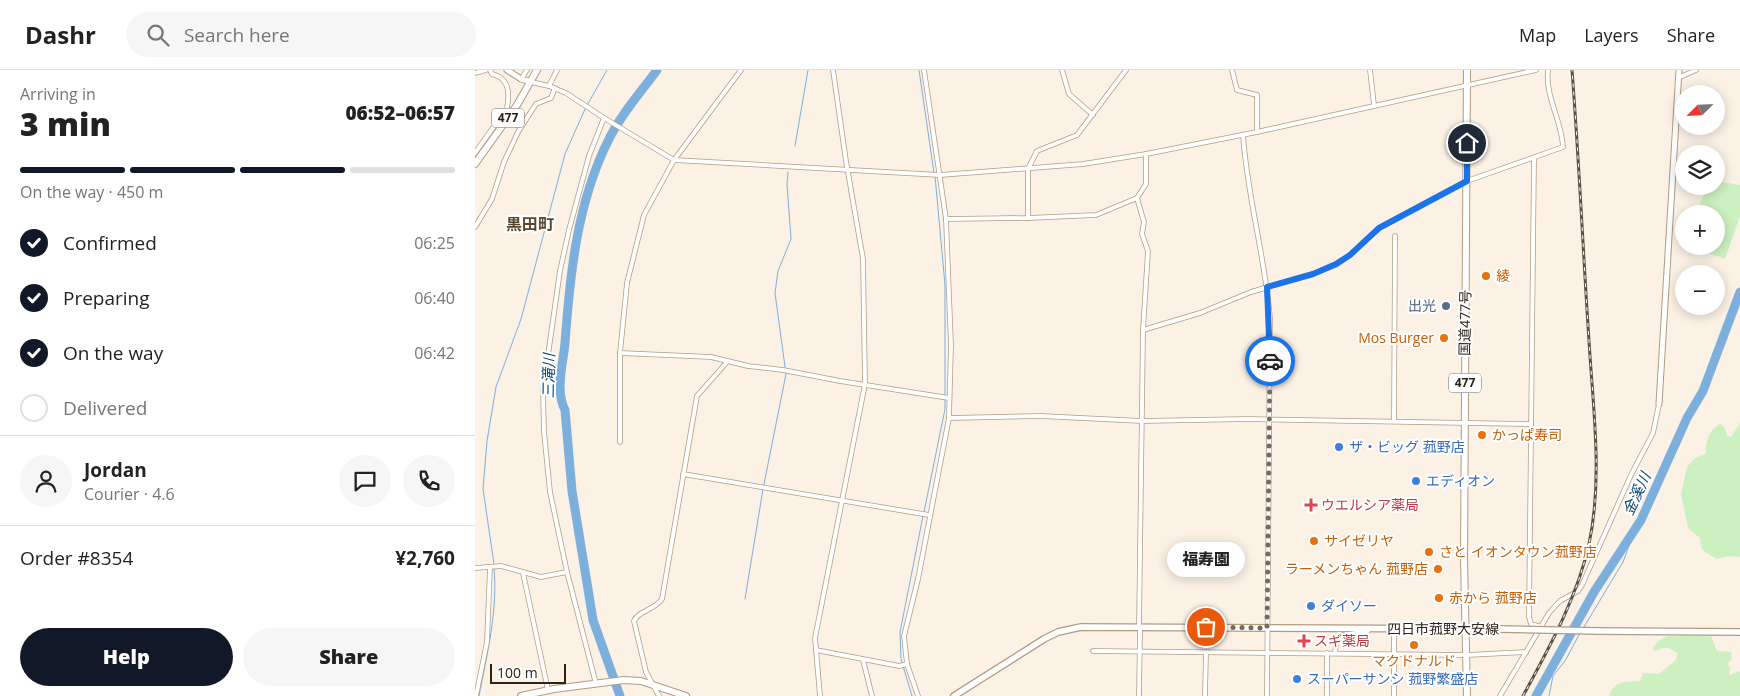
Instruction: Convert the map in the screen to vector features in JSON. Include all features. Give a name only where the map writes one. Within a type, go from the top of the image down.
[{"type":"main road","name":"477","points":[[475,164],[531,82],[537,70]]},
{"type":"main road","name":"国道477号","points":[[1467,70],[1464,424],[1467,696]]},
{"type":"main road","name":"四日市菰野大安線","points":[[954,696],[1058,632],[1081,626],[1466,628],[1740,632]]},
{"type":"main road","points":[[521,696],[549,690],[625,680],[641,681],[686,696]]},
{"type":"street","points":[[475,73],[486,70]]},
{"type":"street","points":[[475,153],[507,108],[508,99],[504,79],[501,76],[492,74],[490,70]]},
{"type":"street","points":[[507,70],[521,79],[555,88],[582,102],[604,119],[674,160],[939,175],[1083,164],[1146,154],[1257,132],[1536,70]]},
{"type":"street","points":[[521,79],[527,70]]},
{"type":"street","points":[[549,86],[557,70]]},
{"type":"street","points":[[620,442],[620,353],[627,283],[644,216],[674,160],[741,70]]},
{"type":"street","points":[[820,696],[816,650],[817,629],[865,384],[863,259],[847,170],[833,70]]},
{"type":"street","points":[[917,696],[906,664],[904,636],[918,579],[928,515],[949,418],[951,294],[946,219],[924,70]]},
{"type":"street","points":[[1061,70],[1069,94],[1093,115]]},
{"type":"street","points":[[1028,218],[1028,169],[1041,148],[1077,135],[1126,70]]},
{"type":"street","points":[[1232,70],[1237,90],[1257,95],[1257,132]]},
{"type":"street","points":[[1369,70],[1373,106]]},
{"type":"street","points":[[1143,330],[1200,314],[1267,287],[1313,274],[1336,264],[1350,255],[1379,228],[1467,181],[1563,147],[1549,93],[1548,70]]},
{"type":"street","points":[[1500,696],[1541,627],[1560,600],[1577,591],[1582,585],[1631,475],[1653,433],[1659,404],[1679,70]]},
{"type":"street","points":[[1678,78],[1697,70]]},
{"type":"street","points":[[475,227],[492,199],[504,162],[518,132],[536,104],[551,98],[555,88]]},
{"type":"street","points":[[598,684],[567,572],[550,492],[544,432],[543,390],[560,271],[569,230],[589,156],[604,119]]},
{"type":"street","points":[[1243,135],[1245,161],[1267,287],[1270,318],[1267,696]]},
{"type":"street","points":[[946,219],[1096,215],[1137,198],[1146,184],[1146,154]]},
{"type":"street","points":[[1534,158],[1529,616],[1531,624],[1541,627]]},
{"type":"street","points":[[1137,198],[1144,222],[1142,234],[1148,251],[1143,330],[1139,696]]},
{"type":"street","points":[[1394,421],[1395,236]]},
{"type":"street","points":[[620,353],[711,357],[727,362],[949,398]]},
{"type":"street","points":[[659,696],[647,672],[634,621],[639,615],[655,607],[662,599],[697,396],[727,362]]},
{"type":"street","points":[[949,418],[1041,416],[1142,421],[1270,420],[1531,424]]},
{"type":"street","points":[[683,474],[928,515]]},
{"type":"street","points":[[475,568],[497,566],[543,577],[567,572]]},
{"type":"street","points":[[476,696],[487,642],[491,567]]},
{"type":"street","points":[[523,573],[549,690]]},
{"type":"street","points":[[1335,653],[1337,636],[1380,629]]},
{"type":"street","points":[[1394,629],[1394,696]]},
{"type":"street","points":[[816,650],[899,666],[906,664]]},
{"type":"street","points":[[1093,651],[1467,655],[1526,652]]},
{"type":"street","points":[[1205,696],[1206,652]]},
{"type":"street","points":[[1327,653],[1327,696]]},
{"type":"street","points":[[863,660],[871,696]]},
{"type":"green space","points":[[1725,182],[1740,185],[1740,216],[1725,259],[1715,255],[1725,255],[1725,205],[1700,205],[1703,195],[1725,195]]},
{"type":"green space","points":[[1740,423],[1740,557],[1730,556],[1717,559],[1702,550],[1700,538],[1688,528],[1681,494],[1687,467],[1695,458],[1706,454],[1706,445],[1710,433],[1720,424],[1725,428],[1727,436],[1731,437]]},
{"type":"green space","points":[[1667,636],[1711,636],[1717,651],[1731,652],[1732,659],[1727,664],[1731,668],[1730,675],[1740,671],[1740,696],[1609,696],[1617,684],[1640,681],[1643,673],[1659,674],[1676,660],[1678,653],[1669,648],[1666,647],[1655,651],[1652,649],[1658,641]]},
{"type":"waterway","points":[[494,564],[483,489],[487,441],[496,387],[521,319],[565,154],[585,109],[607,70]]},
{"type":"waterway","name":"三滝川","points":[[620,696],[593,620],[572,491],[565,410],[562,403],[560,386],[569,291],[582,213],[589,188],[598,163],[614,130],[625,112],[657,70]]},
{"type":"waterway","points":[[795,146],[808,70]]},
{"type":"waterway","points":[[919,70],[934,173]]},
{"type":"waterway","points":[[745,599],[763,489],[786,374],[775,293],[778,271],[791,239],[787,184],[788,172]]},
{"type":"waterway","points":[[924,512],[945,409],[945,285],[935,176]]},
{"type":"waterway","name":"金溪川","points":[[1536,696],[1594,592],[1641,520],[1687,418],[1703,391],[1740,292]]},
{"type":"waterway","points":[[912,696],[901,659],[900,632],[923,516]]},
{"type":"waterway","points":[[1584,627],[1623,562],[1633,535]]},
{"type":"waterway","points":[[479,696],[493,616],[494,568]]},
{"type":"waterway","points":[[1549,696],[1553,676],[1565,661],[1580,633]]},
{"type":"railway","points":[[1523,696],[1543,660],[1577,584],[1589,544],[1595,494],[1596,443],[1572,70]]},
{"type":"way so far","points":[[1206,627],[1267,628],[1270,361]]},
{"type":"place","name":"綾","points":[[1486,276]]},
{"type":"place","name":"出光","points":[[1446,306]]},
{"type":"place","name":"Mos Burger","points":[[1444,338]]},
{"type":"place","name":"かっぱ寿司","points":[[1482,435]]},
{"type":"place","name":"ザ・ビッグ 菰野店","points":[[1339,447]]},
{"type":"place","name":"エディオン","points":[[1416,481]]},
{"type":"place","name":"ウエルシア薬局","points":[[1311,505]]},
{"type":"place","name":"サイゼリヤ","points":[[1314,541]]},
{"type":"place","name":"さと イオンタウン菰野店","points":[[1429,552]]},
{"type":"place","name":"ラーメンちゃん 菰野店","points":[[1438,569]]},
{"type":"place","name":"赤から 菰野店","points":[[1439,598]]},
{"type":"place","name":"ダイソー","points":[[1311,606]]},
{"type":"place","name":"福寿園","points":[[1206,627]]},
{"type":"place","name":"スギ薬局","points":[[1304,641]]},
{"type":"place","name":"マクドナルド","points":[[1414,645]]},
{"type":"place","name":"スーパーサンシ 菰野繁盛店","points":[[1297,679]]},
{"type":"district","name":"黒田町","points":[[530,224]]},
{"type":"route","points":[[1270,361],[1270,318],[1267,287],[1313,274],[1336,264],[1350,255],[1379,228],[1467,181],[1467,143]]}]
